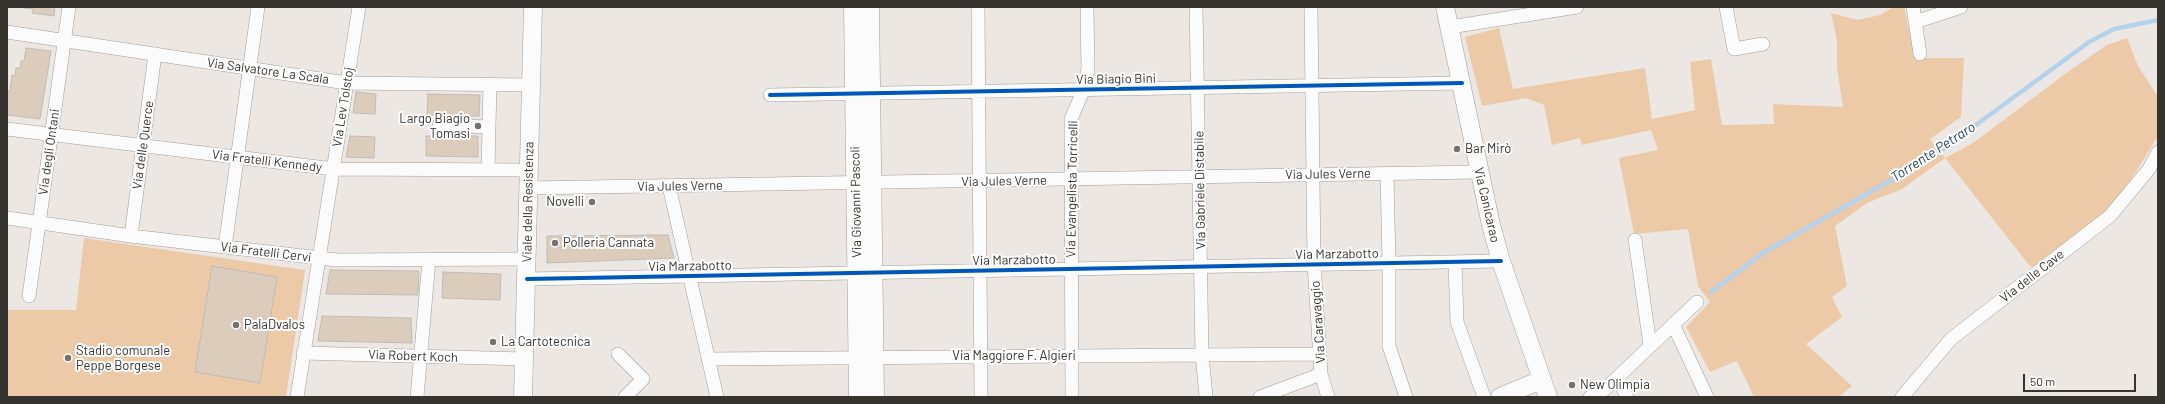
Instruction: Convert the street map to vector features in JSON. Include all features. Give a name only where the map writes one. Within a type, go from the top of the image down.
[{"type":"street","name":"Via degli Ontani","points":[[29,296],[69,7]]},
{"type":"street","points":[[225,247],[258,7]]},
{"type":"street","name":"Via Lev Tolstoj","points":[[297,397],[359,7]]},
{"type":"street","name":"Viale della Resistenza","points":[[523,397],[533,7]]},
{"type":"street","name":"Via Giovanni Pascoli","points":[[853,7],[863,93]]},
{"type":"street","name":"Via Giovanni Pascoli","points":[[858,397],[866,357],[863,93],[870,7]]},
{"type":"street","points":[[978,7],[978,181],[981,397]]},
{"type":"street","name":"Via Evangelista Torricelli","points":[[1072,397],[1071,119],[1084,89],[1088,69],[1087,7]]},
{"type":"street","name":"Via Gabriele Distabile","points":[[1196,7],[1202,354],[1206,397]]},
{"type":"street","name":"Via Caravaggio","points":[[1311,7],[1314,264],[1321,374],[1328,397]]},
{"type":"street","name":"Via Canicarao","points":[[1445,7],[1462,83],[1479,172],[1501,261],[1548,397]]},
{"type":"street","points":[[1450,27],[1576,7]]},
{"type":"street","points":[[1726,7],[1734,49],[1763,44]]},
{"type":"street","points":[[1913,7],[1920,54]]},
{"type":"street","points":[[1915,22],[1961,7]]},
{"type":"street","name":"Via Salvatore La Scala","points":[[7,32],[347,83],[531,85]]},
{"type":"street","name":"Via delle Querce","points":[[131,236],[155,54]]},
{"type":"street","name":"Via Biagio Bini","points":[[770,94],[1462,83]]},
{"type":"street","points":[[488,169],[490,84]]},
{"type":"street","points":[[439,125],[489,126]]},
{"type":"street","name":"Via Fratelli Kennedy","points":[[7,129],[334,169],[529,170]]},
{"type":"street","name":"Via delle Cave","points":[[1902,397],[1951,339],[2110,216],[2148,169],[2158,152]]},
{"type":"street","name":"Via Jules Verne","points":[[529,188],[1479,172]]},
{"type":"street","points":[[1387,174],[1390,263],[1389,346],[1406,397]]},
{"type":"street","points":[[669,186],[717,397]]},
{"type":"street","name":"Via Fratelli Cervi","points":[[7,218],[131,236],[337,260],[526,259]]},
{"type":"street","points":[[1635,240],[1650,345]]},
{"type":"street","points":[[418,397],[429,260]]},
{"type":"street","name":"Via Marzabotto","points":[[527,279],[1501,261]]},
{"type":"street","points":[[1455,262],[1457,322],[1484,397]]},
{"type":"street","points":[[1590,397],[1604,390],[1618,378],[1650,345],[1697,302]]},
{"type":"street","points":[[1674,324],[1708,397]]},
{"type":"street","name":"Via Robert Koch","points":[[303,353],[524,359]]},
{"type":"street","points":[[618,354],[643,378],[625,397]]},
{"type":"street","name":"Via Maggiore F. Algieri","points":[[708,359],[1320,354]]},
{"type":"street","name":"Via Giovanni Pascoli","points":[[866,357],[875,397]]},
{"type":"street","points":[[1260,397],[1321,374]]},
{"type":"street","points":[[1618,378],[1627,397]]},
{"type":"street","points":[[1500,397],[1541,380]]},
{"type":"shaded area","points":[[1894,7],[1904,7],[1915,58],[1964,58],[1961,117],[1930,139],[1945,158],[1902,189],[1867,203],[1835,226],[1847,286],[1832,297],[1842,317],[1806,344],[1852,386],[1839,397],[1754,397],[1737,361],[1710,372],[1686,327],[1710,302],[1698,286],[1688,229],[1634,234],[1619,158],[1658,150],[1651,130],[1582,145],[1580,138],[1552,145],[1544,105],[1526,98],[1482,106],[1465,37],[1499,28],[1513,89],[1645,68],[1652,119],[1695,110],[1690,62],[1711,59],[1722,125],[1774,124],[1773,104],[1843,107],[1837,68],[1837,40],[1831,13],[1858,20],[1880,15]]},
{"type":"shaded area","points":[[2127,38],[2138,66],[2158,97],[2158,136],[2120,197],[2107,210],[2033,267],[2029,265],[1945,158],[1973,143],[2069,71],[2107,45]]},
{"type":"shaded area","points":[[84,238],[305,270],[286,397],[7,397],[7,310],[76,310]]},
{"type":"building","points":[[17,7],[55,7],[54,16],[32,13],[33,9]]},
{"type":"building","points":[[26,48],[51,51],[40,119],[7,115],[7,91],[10,91],[12,75],[15,76],[16,68],[20,68],[21,61],[24,61]]},
{"type":"building","points":[[356,92],[376,94],[375,114],[353,113]]},
{"type":"building","points":[[428,94],[480,95],[479,116],[427,115]]},
{"type":"building","points":[[350,136],[375,137],[374,158],[346,157]]},
{"type":"building","points":[[426,136],[478,136],[478,157],[426,156]]},
{"type":"building","points":[[668,235],[674,258],[547,263],[547,236]]},
{"type":"building","name":"PalaDvalos","points":[[212,266],[277,277],[260,383],[195,372]]},
{"type":"building","points":[[330,270],[419,271],[418,295],[326,294]]},
{"type":"building","points":[[443,272],[501,274],[500,300],[442,298]]},
{"type":"building","points":[[322,316],[411,318],[412,343],[318,341]]},
{"type":"waterway","name":"Torrente Petraro","points":[[1711,292],[1763,253],[1935,155],[2089,42],[2114,29],[2158,20]]},
{"type":"cycle path","points":[[770,95],[1462,83]]},
{"type":"cycle path","points":[[527,279],[1501,261]]},
{"type":"place","name":"Largo Biagio Tomasi","points":[[478,126]]},
{"type":"place","name":"Bar Mirò","points":[[1457,149]]},
{"type":"place","name":"Novelli","points":[[592,202]]},
{"type":"place","name":"Polleria Cannata","points":[[555,243]]},
{"type":"place","name":"PalaDvalos","points":[[236,325]]},
{"type":"place","name":"La Cartotecnica","points":[[493,342]]},
{"type":"place","name":"Stadio comunale Peppe Borgese","points":[[68,358]]},
{"type":"place","name":"New Olimpia","points":[[1572,385]]}]
